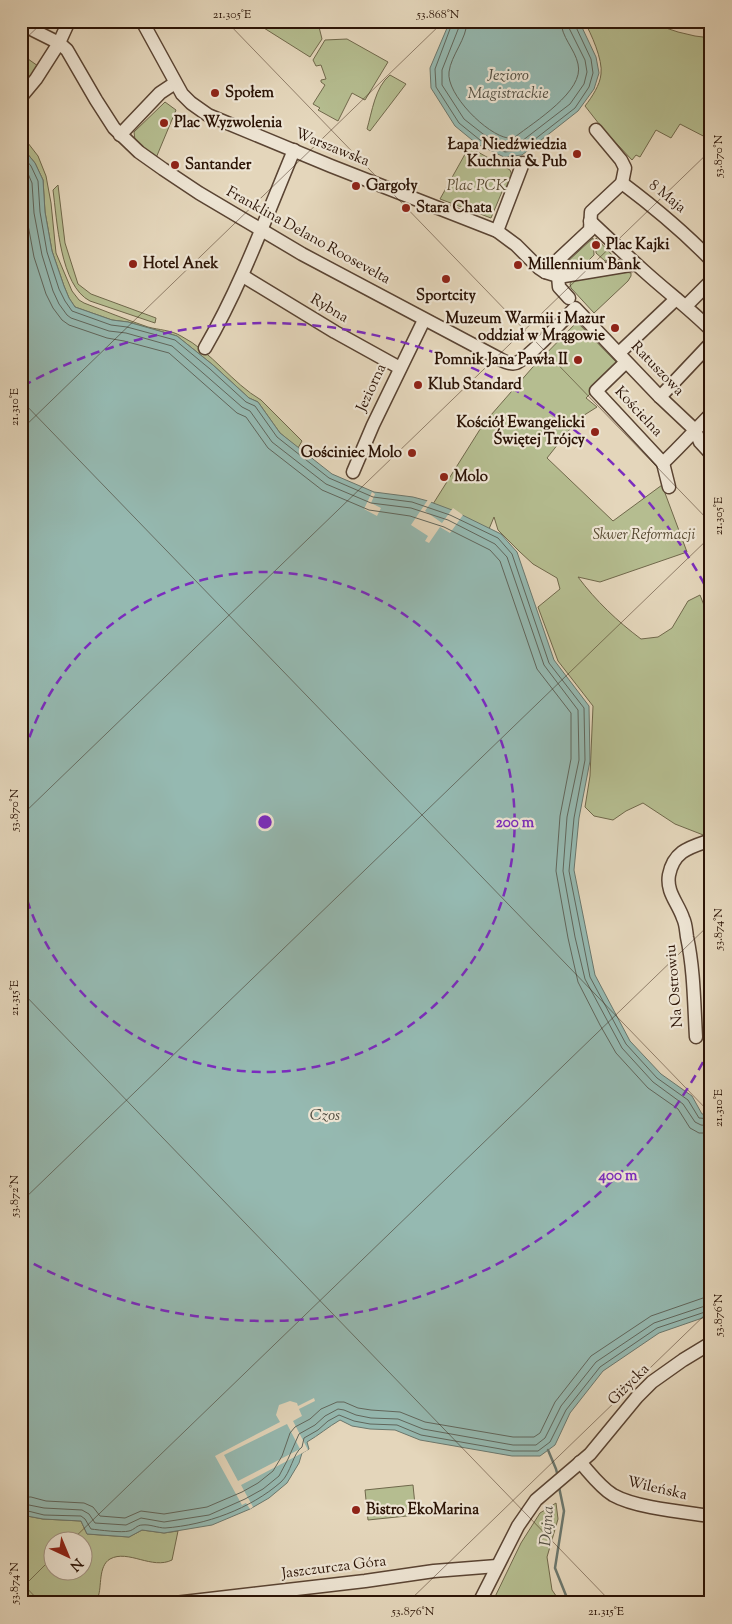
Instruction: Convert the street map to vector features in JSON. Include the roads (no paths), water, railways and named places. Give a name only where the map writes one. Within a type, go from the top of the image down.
[{"type":"street","points":[[21,97],[36,79],[60,43],[69,21]]},
{"type":"street","name":"Warszawska","points":[[142,21],[182,94],[200,111],[497,231]]},
{"type":"street","points":[[21,24],[60,43]]},
{"type":"street","name":"Franklina Delano Roosevelta","points":[[60,43],[67,50],[96,100],[120,135],[162,169],[302,254],[503,361],[516,363],[535,348],[572,303]]},
{"type":"street","points":[[120,135],[160,94],[175,83]]},
{"type":"street","points":[[552,274],[590,230],[591,212],[622,183],[625,168],[621,160],[596,130]]},
{"type":"street","points":[[204,348],[219,324],[243,276],[294,150]]},
{"type":"street","points":[[497,231],[522,163]]},
{"type":"street","name":"8 Maja","points":[[622,183],[689,237],[711,260]]},
{"type":"street","points":[[590,220],[636,264],[711,330]]},
{"type":"street","name":"Ratuszowa","points":[[497,231],[506,236],[536,265],[552,274],[559,287],[572,303],[622,358],[694,430],[700,442],[711,454]]},
{"type":"street","points":[[552,274],[636,264]]},
{"type":"street","name":"Rybna","points":[[243,276],[335,332],[400,368]]},
{"type":"street","points":[[622,358],[681,303],[711,280]]},
{"type":"street","name":"Jeziorna","points":[[352,472],[424,320]]},
{"type":"street","points":[[660,397],[711,343]]},
{"type":"street","name":"Kościelna","points":[[622,358],[596,391],[663,462]]},
{"type":"street","points":[[669,487],[663,462],[689,439],[694,430],[711,414]]},
{"type":"street","name":"Na Ostrowiu","points":[[696,1037],[692,958],[684,919],[670,891],[669,882],[674,860],[685,849],[711,840]]},
{"type":"street","name":"Giżycka","points":[[497,1566],[518,1526],[536,1500],[590,1454],[637,1397],[652,1382],[711,1343]]},
{"type":"street","name":"Wileńska","points":[[580,1462],[600,1485],[612,1495],[631,1503],[711,1516]]},
{"type":"street","points":[[479,1603],[497,1566]]},
{"type":"street","name":"Jaszczurcza Góra","points":[[175,1603],[434,1571],[497,1566]]},
{"type":"water","name":"Jezioro Magistrackie","points":[[450,21],[579,21],[596,57],[599,73],[594,89],[578,111],[522,155],[504,157],[477,144],[455,126],[431,88],[430,68]]},
{"type":"water","name":"Czos","points":[[21,146],[35,163],[43,180],[45,212],[52,251],[64,286],[75,307],[112,320],[128,322],[177,336],[213,365],[249,398],[258,402],[280,433],[332,474],[374,492],[413,497],[452,510],[501,534],[517,552],[554,660],[589,706],[590,761],[579,818],[574,870],[595,975],[630,1041],[661,1074],[692,1096],[702,1114],[711,1114],[711,1315],[659,1333],[603,1371],[570,1413],[555,1445],[540,1456],[512,1456],[420,1440],[395,1430],[352,1426],[340,1420],[307,1442],[309,1449],[302,1453],[299,1463],[287,1483],[269,1498],[250,1509],[212,1525],[164,1533],[142,1530],[129,1537],[92,1534],[92,1532],[86,1532],[81,1521],[21,1516]]},
{"type":"waterway","name":"Dajna","points":[[548,1450],[558,1477]]},
{"type":"waterway","name":"Dajna","points":[[559,1487],[564,1511],[555,1568],[569,1603]]},
{"type":"place","name":"Społem","points":[[215,93]]},
{"type":"place","name":"Plac Wyzwolenia","points":[[164,123]]},
{"type":"place","name":"Łapa Niedźwiedzia Kuchnia & Pub","points":[[577,154]]},
{"type":"place","name":"Santander","points":[[175,165]]},
{"type":"place","name":"Gargoły","points":[[356,186]]},
{"type":"place","name":"Stara Chata","points":[[406,208]]},
{"type":"place","name":"Plac Kajki","points":[[596,245]]},
{"type":"place","name":"Hotel Anek","points":[[133,264]]},
{"type":"place","name":"Millennium Bank","points":[[518,265]]},
{"type":"place","name":"Sportcity","points":[[446,279]]},
{"type":"place","name":"Muzeum Warmii i Mazur oddział w Mrągowie","points":[[615,328]]},
{"type":"place","name":"Pomnik Jana Pawła II","points":[[578,360]]},
{"type":"place","name":"Klub Standard","points":[[418,385]]},
{"type":"place","name":"Kościół Ewangelicki Świętej Trójcy","points":[[595,432]]},
{"type":"place","name":"Gościniec Molo","points":[[412,453]]},
{"type":"place","name":"Molo","points":[[444,477]]},
{"type":"place","name":"Bistro EkoMarina","points":[[356,1510]]},
{"type":"park label","name":"Plac PCK","points":[[477,186]]},
{"type":"park label","name":"Skwer Reformacji","points":[[644,535]]}]
